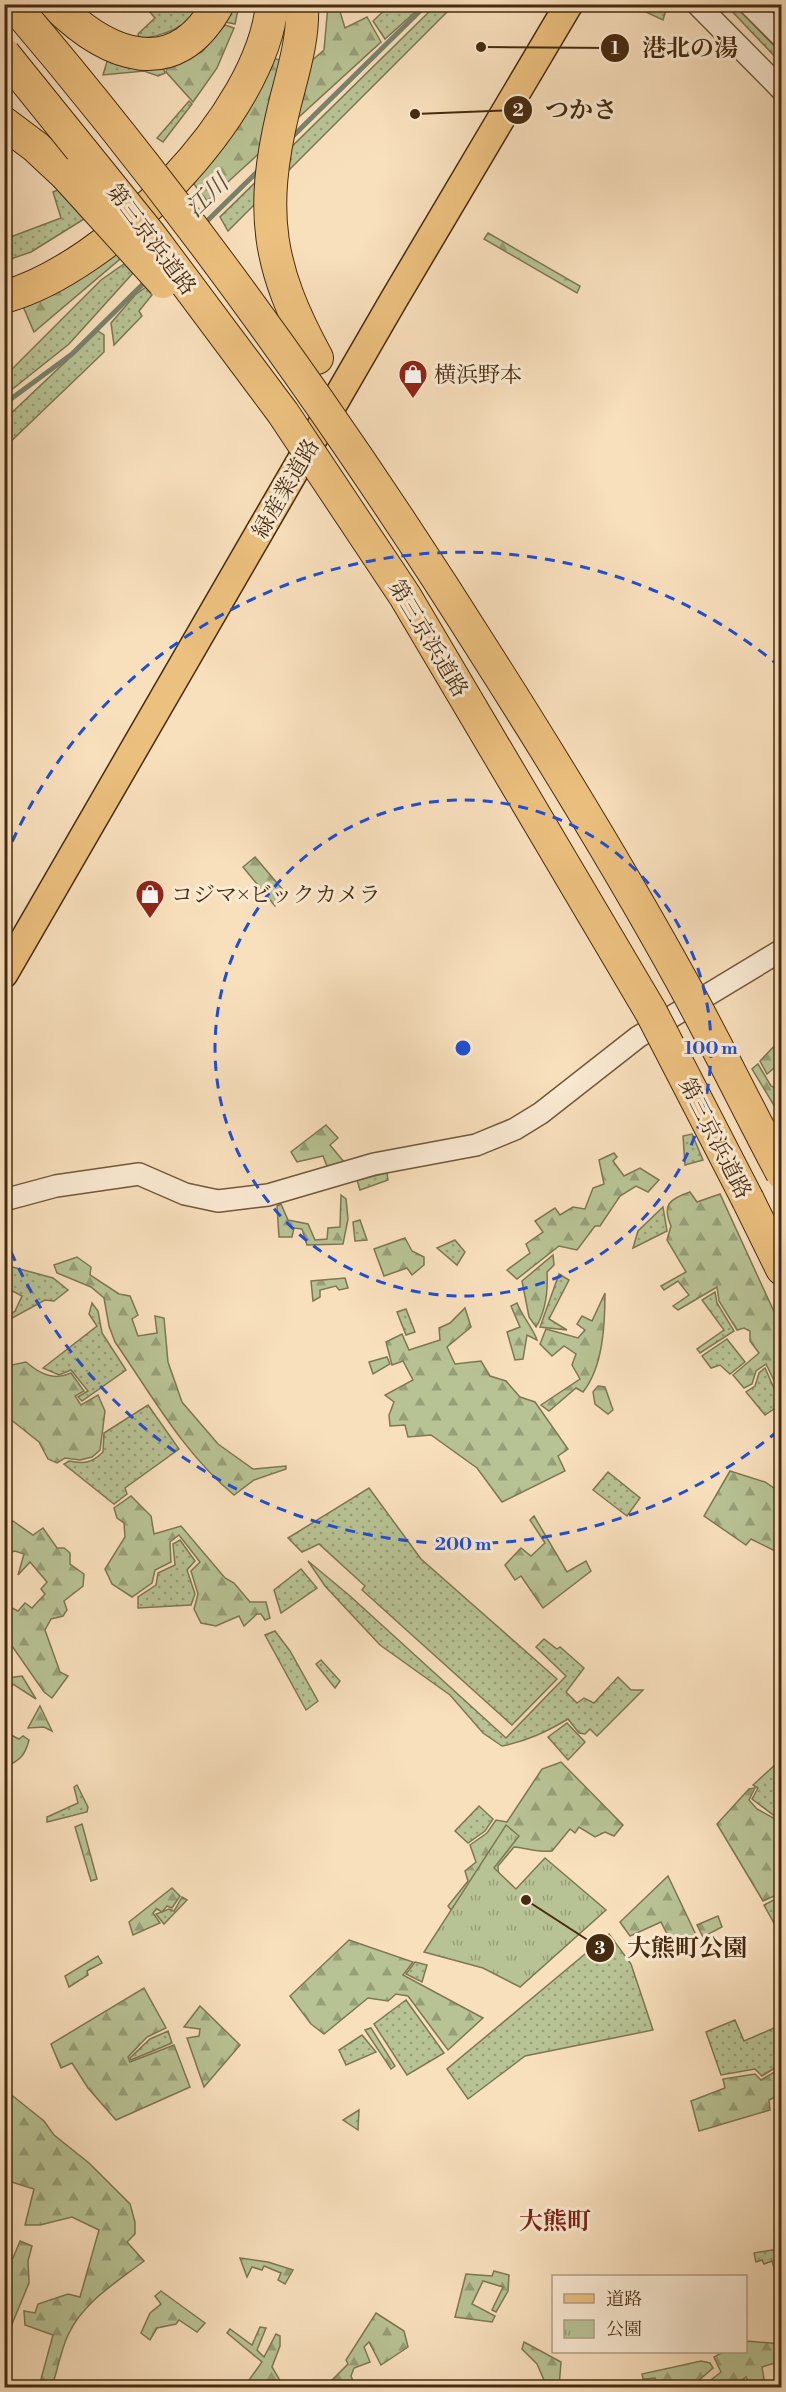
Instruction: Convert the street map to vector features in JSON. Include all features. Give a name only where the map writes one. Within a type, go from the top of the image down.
[{"type":"highway","name":"第三京浜道路","points":[[13,4],[72,74],[273,335],[364,465],[452,600],[608,852],[686,988],[782,1173]]},
{"type":"highway","points":[[55,4],[90,35],[111,47],[131,54],[150,54],[170,50],[199,33],[218,4]]},
{"type":"highway","points":[[9,286],[41,262],[90,231],[143,185],[170,156],[214,98],[232,69],[245,40],[252,4]]},
{"type":"highway","points":[[9,286],[49,279],[99,248],[147,206],[190,161],[228,112],[251,75],[262,50],[272,4]]},
{"type":"highway","points":[[302,4],[301,37],[272,161],[269,198],[270,230],[275,262],[287,296],[317,358],[464,591],[608,852]]},
{"type":"highway","name":"第三京浜道路","points":[[4,54],[150,235],[283,413],[405,596],[651,1012],[782,1269]]},
{"type":"highway","points":[[4,123],[36,147],[66,175],[283,413]]},
{"type":"main road","name":"緑産業道路","points":[[4,974],[393,301],[569,4]]},
{"type":"street","points":[[697,4],[782,90]]},
{"type":"street","points":[[749,4],[782,36]]},
{"type":"street","points":[[4,1200],[56,1186],[139,1174],[185,1194],[218,1202],[268,1195],[374,1164],[476,1145],[515,1130],[541,1113],[638,1037],[782,950]]},
{"type":"green space","points":[[391,4],[423,5],[385,39],[373,21]]},
{"type":"green space","points":[[144,5],[199,5],[182,25],[157,36],[139,38],[138,34],[155,18]]},
{"type":"green space","points":[[231,5],[239,5],[235,24],[225,22]]},
{"type":"green space","points":[[328,5],[338,5],[345,28],[367,17],[381,42],[207,201],[190,179],[273,58],[287,62],[309,63],[324,50]]},
{"type":"green space","points":[[436,5],[454,5],[228,231],[220,217]]},
{"type":"green space","points":[[631,5],[659,5],[666,10],[663,20]]},
{"type":"green space","points":[[726,5],[735,5],[781,53],[781,63]]},
{"type":"green space","points":[[225,25],[234,28],[217,68],[193,102],[166,72],[167,68],[202,52]]},
{"type":"green space","points":[[108,58],[163,67],[165,73],[158,76],[144,71],[103,75]]},
{"type":"green space","points":[[189,101],[192,104],[163,142],[157,138]]},
{"type":"green space","points":[[58,190],[84,219],[31,252],[5,261],[5,239],[61,218],[53,192]]},
{"type":"green space","points":[[488,233],[580,286],[577,293],[484,239]]},
{"type":"green space","points":[[115,252],[120,259],[34,332],[22,304]]},
{"type":"green space","points":[[124,264],[133,273],[69,344],[5,395],[5,376],[101,280]]},
{"type":"green space","points":[[146,287],[152,295],[139,311],[142,316],[114,345],[111,323],[135,295]]},
{"type":"green space","points":[[98,331],[104,335],[104,352],[5,447],[5,419]]},
{"type":"green space","points":[[255,857],[288,896],[275,906],[243,867]]},
{"type":"green space","points":[[781,1035],[781,1062],[767,1074],[760,1061],[780,1040]]},
{"type":"green space","points":[[758,1064],[771,1086],[781,1090],[781,1117],[752,1069]]},
{"type":"green space","points":[[326,1125],[338,1138],[330,1145],[344,1162],[327,1166],[323,1156],[297,1162],[291,1152]]},
{"type":"green space","points":[[692,1134],[703,1160],[685,1165],[683,1136]]},
{"type":"green space","points":[[614,1153],[617,1157],[613,1161],[624,1176],[640,1168],[659,1180],[648,1192],[636,1186],[620,1196],[600,1226],[595,1226],[577,1250],[559,1246],[517,1279],[507,1270],[530,1253],[526,1244],[543,1232],[535,1221],[555,1208],[560,1215],[573,1207],[585,1209],[593,1188],[604,1184],[599,1160]]},
{"type":"green space","points":[[387,1173],[388,1180],[360,1190],[357,1180]]},
{"type":"green space","points":[[690,1192],[697,1202],[720,1194],[781,1327],[781,1395],[766,1364],[756,1371],[752,1384],[744,1388],[733,1375],[759,1353],[750,1341],[750,1331],[744,1328],[737,1330],[719,1301],[717,1287],[678,1310],[673,1306],[689,1295],[678,1281],[664,1290],[661,1286],[686,1272],[667,1240],[671,1226],[667,1213],[672,1200]]},
{"type":"green space","points":[[341,1195],[346,1199],[348,1219],[343,1244],[307,1245],[302,1229],[294,1228],[292,1237],[279,1237],[277,1206],[281,1204],[288,1220],[308,1224],[315,1240],[327,1239],[328,1228],[340,1227]]},
{"type":"green space","points":[[663,1207],[667,1231],[633,1248],[638,1231]]},
{"type":"green space","points":[[360,1220],[367,1240],[355,1241],[353,1222]]},
{"type":"green space","points":[[405,1238],[412,1251],[424,1257],[424,1265],[412,1275],[407,1268],[384,1276],[374,1249]]},
{"type":"green space","points":[[455,1240],[465,1252],[457,1265],[437,1248]]},
{"type":"green space","points":[[553,1255],[554,1265],[547,1272],[547,1294],[544,1308],[536,1327],[529,1317],[522,1281]]},
{"type":"green space","points":[[77,1257],[91,1267],[90,1275],[119,1294],[130,1296],[138,1315],[132,1319],[138,1336],[157,1333],[155,1316],[164,1318],[168,1362],[182,1402],[218,1444],[253,1469],[286,1466],[286,1469],[254,1480],[234,1495],[216,1479],[169,1423],[115,1342],[109,1326],[104,1298],[91,1287],[57,1273],[54,1265]]},
{"type":"green space","points":[[5,1265],[53,1278],[68,1290],[54,1301],[45,1300],[5,1322],[5,1313],[10,1315],[15,1311],[22,1296],[5,1287]]},
{"type":"green space","points":[[559,1274],[569,1280],[549,1319],[567,1330],[540,1327]]},
{"type":"green space","points":[[345,1278],[348,1288],[339,1290],[336,1286],[320,1290],[320,1297],[313,1301],[311,1281]]},
{"type":"green space","points":[[715,1292],[717,1303],[734,1331],[700,1353],[697,1349],[724,1330],[702,1300]]},
{"type":"green space","points":[[605,1293],[599,1358],[590,1382],[583,1392],[576,1388],[549,1411],[541,1405],[580,1379],[572,1365],[576,1354],[564,1346],[552,1356],[540,1344],[546,1329],[578,1338],[585,1330],[577,1324],[582,1316],[592,1321]]},
{"type":"green space","points":[[92,1303],[98,1311],[102,1333],[126,1370],[82,1401],[78,1397],[88,1391],[71,1370],[59,1375],[43,1368],[97,1326],[89,1314]]},
{"type":"green space","points":[[517,1303],[537,1340],[527,1335],[523,1359],[515,1360],[507,1332],[520,1327],[511,1306]]},
{"type":"green space","points":[[465,1308],[471,1327],[447,1347],[455,1364],[481,1361],[490,1376],[506,1381],[520,1397],[535,1402],[568,1449],[558,1456],[565,1471],[502,1502],[477,1468],[431,1435],[408,1437],[405,1425],[390,1426],[389,1415],[394,1402],[385,1395],[413,1380],[403,1361],[392,1365],[386,1342],[402,1334],[409,1350],[440,1340],[439,1328],[450,1323]]},
{"type":"green space","points":[[406,1309],[415,1332],[406,1335],[397,1312]]},
{"type":"green space","points":[[727,1339],[745,1362],[730,1374],[720,1365],[711,1368],[702,1356]]},
{"type":"green space","points":[[4,1355],[12,1365],[26,1362],[47,1375],[59,1376],[71,1373],[84,1391],[75,1396],[81,1405],[98,1395],[105,1411],[100,1450],[92,1457],[80,1460],[65,1458],[57,1463],[48,1459],[39,1442],[5,1415]]},
{"type":"green space","points":[[387,1357],[390,1364],[373,1374],[369,1362]]},
{"type":"green space","points":[[765,1368],[781,1404],[765,1415],[746,1392],[755,1386],[759,1373]]},
{"type":"green space","points":[[598,1386],[605,1387],[613,1410],[608,1414],[595,1404],[593,1392]]},
{"type":"green space","points":[[148,1405],[179,1449],[125,1488],[127,1494],[114,1504],[64,1464],[69,1461],[83,1462],[95,1458],[103,1452],[104,1433]]},
{"type":"green space","points":[[730,1471],[765,1482],[781,1493],[781,1554],[751,1539],[746,1545],[704,1516]]},
{"type":"green space","points":[[608,1472],[640,1498],[627,1516],[593,1490]]},
{"type":"green space","points":[[369,1488],[421,1559],[557,1679],[512,1725],[362,1590],[365,1586],[319,1544],[302,1552],[288,1538]]},
{"type":"green space","points":[[131,1496],[151,1516],[154,1534],[181,1526],[225,1578],[234,1583],[250,1602],[266,1602],[270,1618],[265,1620],[261,1614],[257,1614],[244,1626],[239,1616],[216,1626],[201,1623],[194,1609],[198,1594],[191,1571],[200,1562],[179,1535],[170,1542],[171,1562],[155,1570],[152,1583],[132,1597],[112,1584],[105,1569],[125,1537],[124,1523],[117,1518],[114,1508]]},
{"type":"green space","points":[[534,1516],[567,1572],[586,1561],[591,1571],[543,1608],[521,1576],[515,1580],[505,1565],[521,1548],[531,1556],[545,1543],[530,1520]]},
{"type":"green space","points":[[13,1521],[33,1535],[43,1528],[57,1548],[64,1548],[70,1553],[70,1564],[84,1574],[83,1586],[64,1601],[67,1610],[63,1616],[51,1619],[45,1630],[60,1672],[68,1676],[52,1698],[44,1692],[5,1636],[5,1615],[12,1608],[18,1611],[25,1603],[32,1608],[45,1594],[41,1589],[47,1582],[30,1562],[18,1575],[24,1554],[15,1551],[5,1554],[5,1529]]},
{"type":"green space","points":[[180,1540],[195,1561],[187,1570],[195,1594],[191,1605],[138,1608],[138,1597],[156,1585],[158,1573],[175,1565],[173,1544]]},
{"type":"green space","points":[[308,1561],[350,1596],[506,1738],[566,1676],[536,1647],[544,1639],[557,1649],[560,1647],[584,1668],[566,1692],[577,1703],[584,1698],[594,1703],[618,1677],[631,1690],[643,1690],[597,1736],[590,1729],[585,1734],[579,1733],[568,1719],[536,1736],[502,1746],[483,1733],[450,1695],[380,1645],[325,1586]]},
{"type":"green space","points":[[301,1569],[317,1588],[281,1613],[274,1590]]},
{"type":"green space","points":[[275,1631],[290,1651],[318,1701],[306,1710],[265,1635]]},
{"type":"green space","points":[[321,1660],[340,1681],[335,1688],[316,1664]]},
{"type":"green space","points":[[22,1676],[36,1699],[13,1684],[5,1697],[7,1678]]},
{"type":"green space","points":[[40,1706],[52,1731],[44,1727],[28,1728]]},
{"type":"green space","points":[[567,1723],[585,1742],[568,1760],[548,1737]]},
{"type":"green space","points":[[5,1732],[19,1739],[23,1736],[29,1740],[21,1757],[5,1767]]},
{"type":"green space","points":[[561,1762],[623,1825],[614,1836],[605,1832],[595,1837],[579,1827],[575,1833],[570,1829],[552,1851],[514,1847],[498,1866],[499,1883],[456,1916],[448,1906],[468,1881],[465,1871],[476,1862],[470,1845],[487,1833],[496,1820],[507,1822],[542,1769]]},
{"type":"green space","points":[[777,1763],[781,1768],[782,1812],[776,1817],[752,1799],[758,1788],[753,1785]]},
{"type":"green space","points":[[77,1785],[88,1807],[87,1812],[47,1822],[47,1817],[78,1803],[74,1787]]},
{"type":"green space","points":[[755,1788],[749,1800],[757,1809],[777,1820],[781,1816],[781,1893],[763,1901],[717,1824],[749,1789]]},
{"type":"green space","points":[[479,1806],[493,1819],[485,1831],[468,1843],[455,1831]]},
{"type":"green space","points":[[82,1824],[97,1879],[91,1881],[75,1827]]},
{"type":"green space","points":[[506,1825],[519,1836],[494,1868],[516,1889],[545,1858],[606,1910],[520,1987],[483,1968],[424,1952]]},
{"type":"green space","points":[[668,1876],[697,1937],[673,1946],[661,1922],[630,1936],[620,1922]]},
{"type":"green space","points":[[172,1888],[180,1896],[172,1908],[167,1906],[162,1912],[157,1909],[153,1913],[160,1923],[133,1935],[129,1922]]},
{"type":"green space","points":[[781,1896],[781,1936],[764,1905]]},
{"type":"green space","points":[[182,1897],[187,1900],[164,1924],[156,1914],[169,1909],[174,1911]]},
{"type":"green space","points":[[718,1916],[722,1927],[703,1937],[697,1925]]},
{"type":"green space","points":[[609,1934],[631,1964],[653,2030],[525,2056],[468,2099],[447,2069]]},
{"type":"green space","points":[[349,1940],[413,1962],[403,1975],[483,2018],[448,2050],[408,1996],[396,1994],[388,2001],[368,1998],[324,2034],[311,2024],[290,1996]]},
{"type":"green space","points":[[98,1956],[102,1963],[87,1971],[88,1975],[69,1987],[65,1976]]},
{"type":"green space","points":[[415,1962],[427,1965],[422,1982],[406,1974]]},
{"type":"green space","points":[[144,1988],[166,2028],[147,2037],[128,2057],[130,2062],[174,2045],[190,2087],[116,2120],[88,2088],[72,2063],[61,2068],[51,2044]]},
{"type":"green space","points":[[406,2000],[444,2053],[407,2075],[374,2024]]},
{"type":"green space","points":[[200,2006],[240,2045],[204,2087],[187,2038],[199,2036],[200,2029],[184,2027]]},
{"type":"green space","points":[[735,2020],[744,2041],[781,2025],[781,2064],[762,2076],[755,2069],[721,2075],[706,2032]]},
{"type":"green space","points":[[371,2028],[395,2066],[391,2069],[365,2030]]},
{"type":"green space","points":[[168,2031],[172,2043],[131,2060],[130,2058],[150,2039]]},
{"type":"green space","points":[[362,2035],[376,2052],[346,2065],[339,2050]]},
{"type":"green space","points":[[781,2068],[781,2094],[769,2100],[770,2110],[699,2131],[691,2101],[725,2088],[723,2079],[755,2074],[761,2080]]},
{"type":"green space","points":[[4,2089],[44,2121],[54,2135],[89,2163],[130,2204],[135,2222],[135,2234],[127,2242],[144,2261],[102,2293],[82,2312],[66,2341],[53,2383],[41,2379],[53,2335],[25,2325],[24,2311],[35,2313],[38,2304],[68,2294],[80,2297],[99,2230],[72,2217],[40,2225],[25,2225],[34,2189],[5,2180]]},
{"type":"green space","points":[[359,2110],[358,2130],[343,2120]]},
{"type":"green space","points":[[20,2241],[32,2246],[28,2261],[29,2283],[5,2341],[5,2257],[13,2258]]},
{"type":"green space","points":[[772,2250],[781,2252],[781,2276],[777,2277],[772,2261],[764,2264],[762,2260],[756,2262],[754,2253]]},
{"type":"green space","points":[[240,2258],[268,2262],[293,2270],[285,2284],[278,2280],[281,2273],[264,2266],[262,2270],[252,2267],[247,2277]]},
{"type":"green space","points":[[494,2271],[509,2275],[508,2291],[496,2312],[492,2310],[503,2287],[483,2281],[472,2304],[495,2316],[492,2322],[455,2317],[466,2274],[492,2276]]},
{"type":"green space","points":[[161,2291],[205,2323],[197,2332],[179,2320],[176,2324],[157,2328],[150,2340],[141,2333],[150,2313],[161,2304],[155,2296]]},
{"type":"green space","points":[[376,2313],[404,2331],[408,2347],[381,2365],[369,2342],[364,2347],[370,2362],[354,2368],[351,2376],[353,2381],[346,2387],[319,2387],[323,2382],[328,2384],[348,2364],[346,2360]]},
{"type":"green space","points":[[260,2327],[266,2328],[257,2350],[264,2357],[276,2334],[280,2336],[280,2346],[272,2367],[282,2384],[277,2387],[271,2383],[260,2387],[244,2387],[262,2362],[227,2333],[230,2329],[252,2345]]},
{"type":"green space","points":[[747,2341],[781,2344],[781,2361],[762,2367],[765,2385],[750,2385],[746,2377],[733,2387],[702,2387],[721,2372],[714,2357],[721,2353],[747,2353]]},
{"type":"green space","points":[[524,2342],[561,2362],[559,2387],[547,2387],[537,2364],[522,2349]]},
{"type":"green space","points":[[701,2361],[710,2363],[713,2368],[691,2387],[679,2387],[677,2384],[673,2387],[658,2387],[655,2378],[643,2379],[642,2374]]},
{"type":"waterway","name":"江川","points":[[289,140],[427,4]]},
{"type":"waterway","name":"江川","points":[[204,224],[261,168]]},
{"type":"waterway","name":"江川","points":[[4,404],[72,354],[148,279]]},
{"type":"place","name":"港北の湯","points":[[481,47]]},
{"type":"place","name":"つかさ","points":[[415,114]]},
{"type":"place","name":"横浜野本","points":[[413,400]]},
{"type":"place","name":"コジマ×ビックカメラ","points":[[150,920]]},
{"type":"place","name":"大熊町公園","points":[[526,1900]]},
{"type":"district","name":"大熊町","points":[[555,2221]]}]
